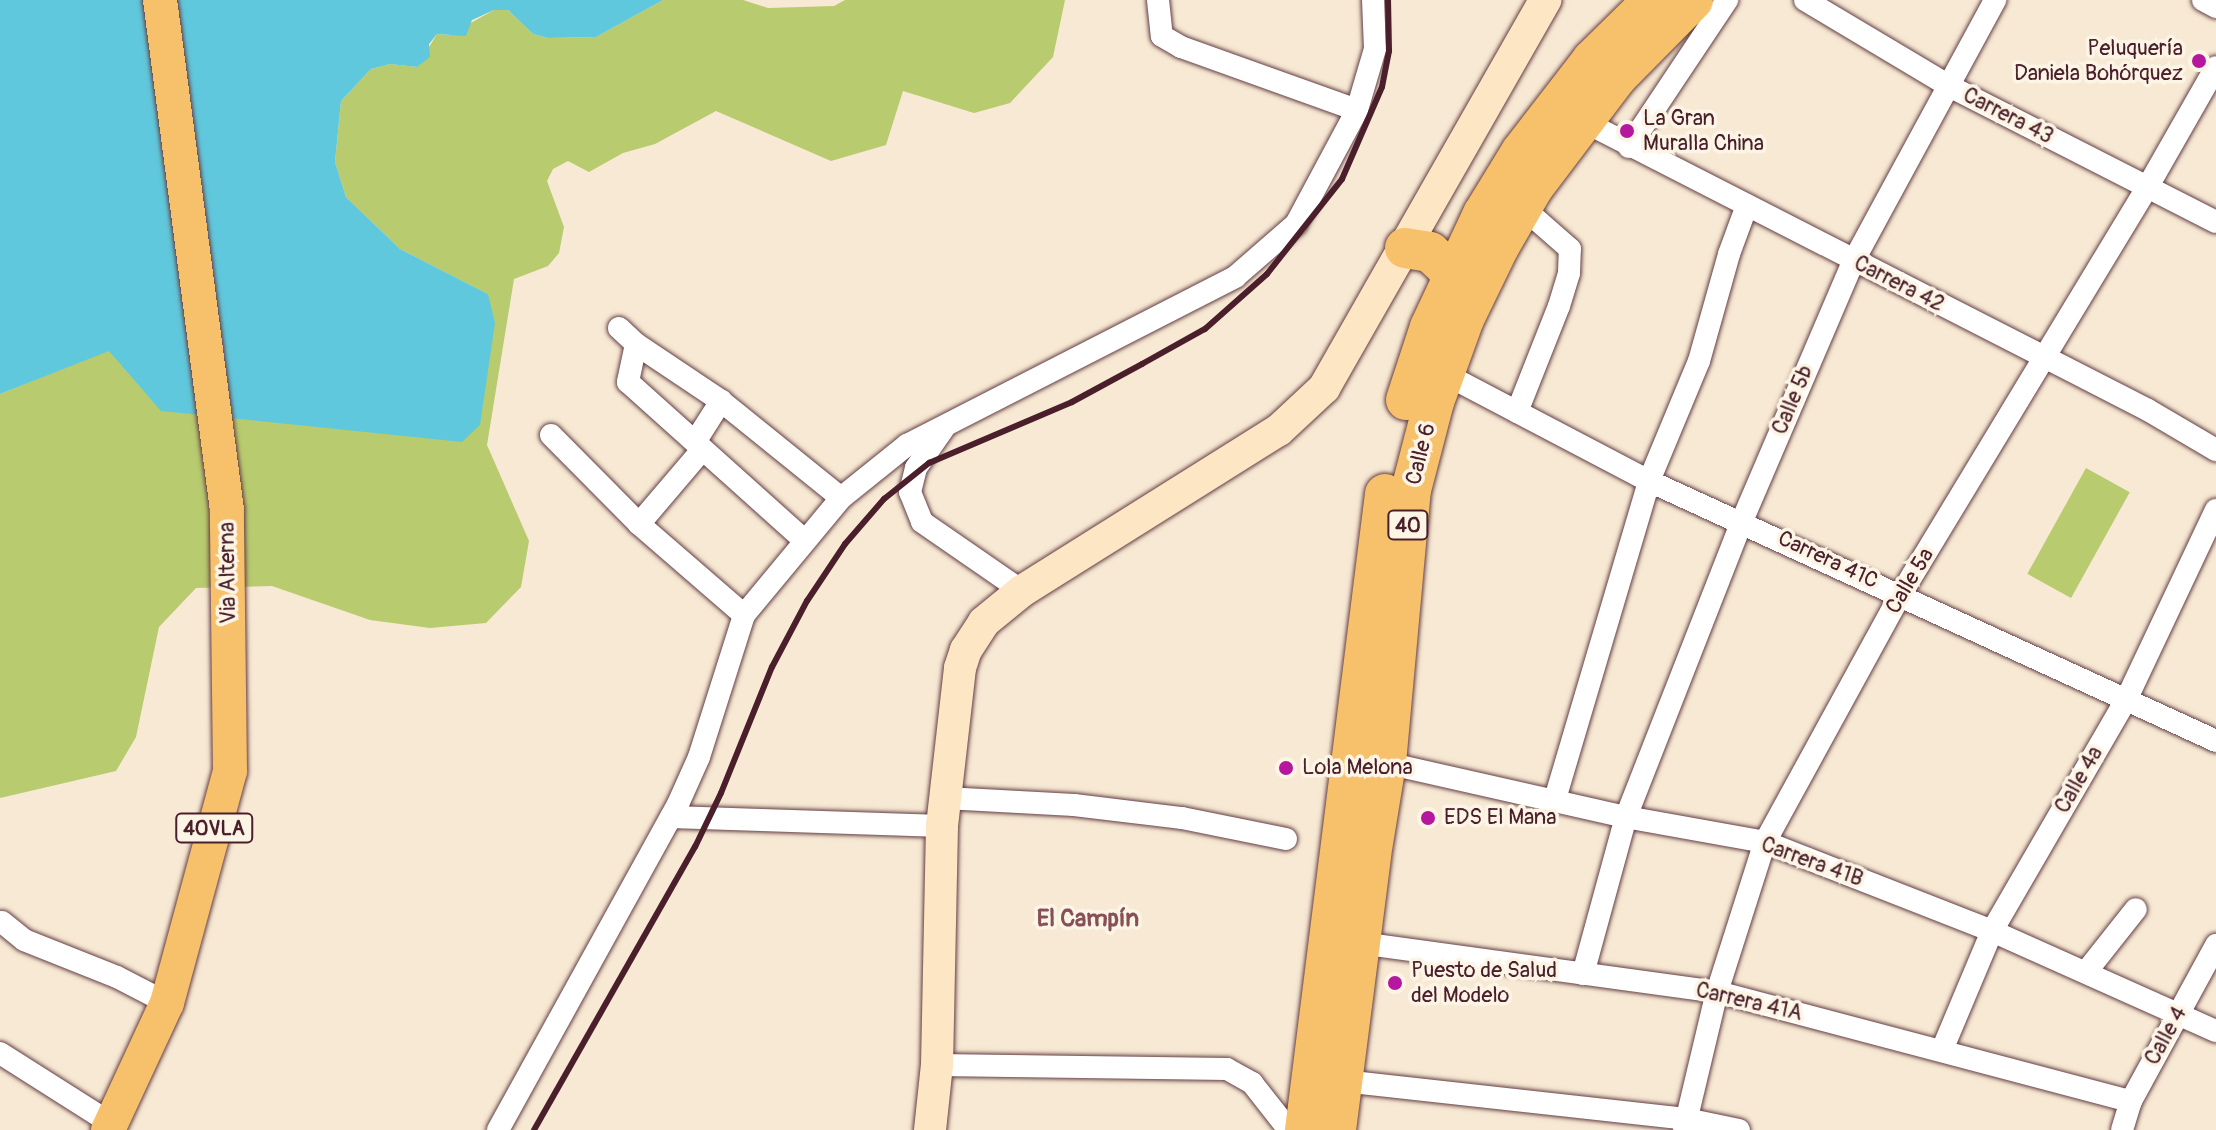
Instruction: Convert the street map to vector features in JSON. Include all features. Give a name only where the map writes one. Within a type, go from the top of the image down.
[{"type":"highway","name":"Calle 6","points":[[1305,1130],[1386,482],[1408,391],[1450,279],[1483,214],[1521,152],[1592,60],[1653,0]]},
{"type":"highway","name":"Calle 6","points":[[1336,1130],[1386,763],[1411,490],[1443,373],[1464,319],[1522,207],[1581,120],[1617,77],[1693,0]]},
{"type":"highway","points":[[1405,248],[1430,252],[1448,269],[1450,279]]},
{"type":"main road","name":"Via Alterna","points":[[110,1127],[167,1003],[230,771],[227,510],[160,0]]},
{"type":"main road","points":[[930,1130],[937,1065],[944,812],[960,668],[966,650],[984,622],[1022,591],[1279,430],[1303,410],[1338,367],[1545,0]]},
{"type":"street","points":[[1158,0],[1162,36],[1181,47],[1357,110]]},
{"type":"street","points":[[498,1130],[560,1011],[671,817],[699,757],[744,615],[803,539],[841,498],[907,445],[1235,277],[1296,224],[1357,110],[1375,49],[1373,0]]},
{"type":"street","points":[[1629,147],[1727,0]]},
{"type":"street","name":"Carrera 43","points":[[1805,0],[1951,87],[2216,222]]},
{"type":"street","name":"Calle 5b","points":[[1583,974],[1626,817],[1742,521],[1854,260],[1951,87],[1995,0]]},
{"type":"street","points":[[2203,0],[2216,7]]},
{"type":"street","name":"Calle 5a","points":[[1685,1125],[1717,992],[1765,842],[1901,594],[2046,358],[2216,67]]},
{"type":"street","name":"Carrera 42","points":[[1581,120],[2046,358],[2216,450]]},
{"type":"street","points":[[1555,799],[1649,481],[1699,361],[1729,254],[1747,205]]},
{"type":"street","points":[[1517,412],[1559,306],[1569,273],[1570,249],[1522,207]]},
{"type":"street","points":[[619,328],[636,344],[721,401],[841,498]]},
{"type":"street","points":[[636,344],[628,382],[803,539]]},
{"type":"street","name":"Carrera 41C","points":[[1443,373],[1649,481],[1742,521],[2216,741]]},
{"type":"street","points":[[639,524],[699,446],[721,401]]},
{"type":"street","points":[[946,424],[916,468],[910,492],[922,522],[1022,591]]},
{"type":"street","points":[[551,435],[639,524],[744,615]]},
{"type":"street","name":"Calle 4a","points":[[1942,1050],[1992,931],[2127,698],[2216,510]]},
{"type":"street","name":"Carrera 41B","points":[[1386,763],[1459,782],[1555,799],[1626,817],[1765,842],[1992,931],[2216,1031]]},
{"type":"street","points":[[671,817],[944,812],[1074,805],[1182,818],[1286,839]]},
{"type":"street","points":[[2086,972],[2136,909]]},
{"type":"street","points":[[2,922],[24,940],[117,977],[167,1003]]},
{"type":"street","name":"Carrera 41A","points":[[1360,943],[1717,992],[2131,1101]]},
{"type":"street","name":"Calle 4","points":[[2122,1130],[2131,1101],[2216,945]]},
{"type":"street","points":[[0,1053],[110,1127]]},
{"type":"street","points":[[937,1065],[1227,1069],[1252,1083],[1289,1130]]},
{"type":"street","points":[[1343,1081],[1739,1130]]},
{"type":"green space","points":[[663,0],[743,0],[768,8],[834,6],[845,0],[1065,0],[1053,57],[1010,103],[974,113],[903,91],[886,145],[831,161],[716,111],[655,144],[623,153],[589,172],[568,161],[553,169],[547,181],[564,227],[559,253],[548,266],[514,279],[487,445],[529,541],[521,587],[486,623],[430,628],[370,620],[272,586],[196,588],[159,627],[136,737],[116,771],[0,798],[0,394],[109,350],[488,294],[400,249],[346,197],[335,162],[341,101],[371,69],[390,64],[417,67],[437,34],[449,35],[494,10],[508,10],[533,34],[548,38],[596,37]]},
{"type":"green space","points":[[2086,468],[2130,492],[2071,598],[2027,574]]},
{"type":"water","points":[[0,0],[663,0],[596,37],[548,38],[533,34],[508,10],[494,10],[472,20],[466,36],[437,34],[429,44],[430,57],[417,67],[390,64],[371,69],[341,101],[335,162],[346,197],[400,249],[488,294],[495,323],[480,425],[462,442],[161,411],[109,351],[0,394]]},
{"type":"railway","points":[[534,1130],[695,847],[721,793],[772,667],[807,601],[845,544],[884,499],[929,463],[1072,402],[1205,329],[1267,274],[1342,179],[1382,87],[1389,51],[1388,0]]},
{"type":"place","name":"Peluquería Daniela Bohórquez","points":[[2199,61]]},
{"type":"place","name":"La Gran Muralla China","points":[[1627,131]]},
{"type":"place","name":"Lola Melona","points":[[1286,768]]},
{"type":"place","name":"EDS El Mana","points":[[1428,818]]},
{"type":"place","name":"Puesto de Salud del Modelo","points":[[1395,983]]},
{"type":"district","name":"El Campín","points":[[1088,919]]}]
